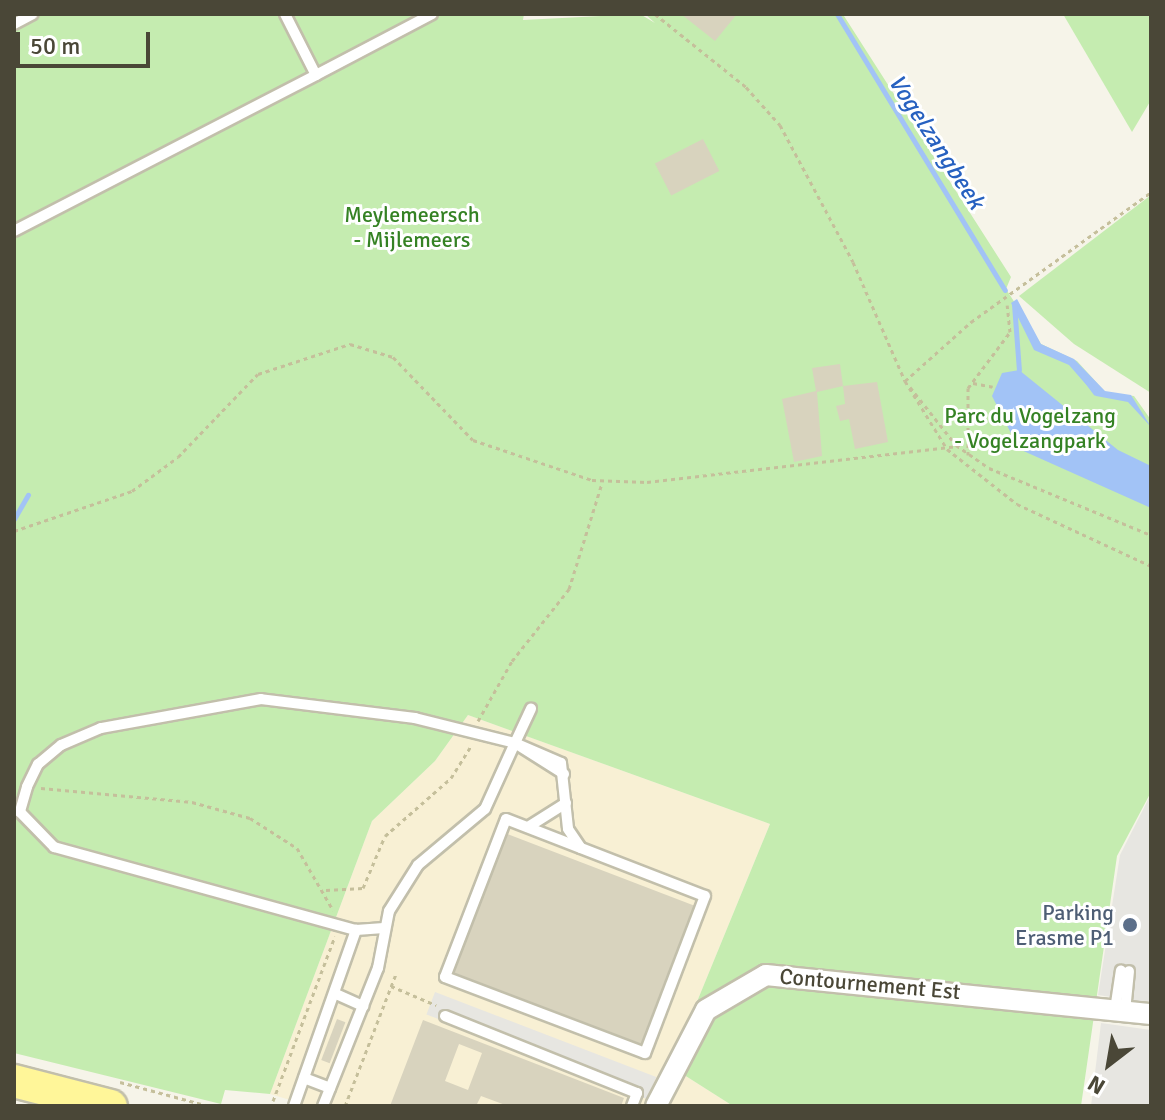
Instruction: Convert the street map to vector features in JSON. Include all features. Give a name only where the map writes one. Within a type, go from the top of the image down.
[{"type":"main road","points":[[14,1081],[111,1106]]},
{"type":"street","name":"Contournement Est","points":[[656,1106],[706,1010],[766,975],[1151,1014]]},
{"type":"lane","points":[[14,24],[33,14]]},
{"type":"lane","points":[[285,14],[316,75]]},
{"type":"lane","points":[[14,231],[432,14]]},
{"type":"lane","points":[[384,928],[356,930],[54,847],[17,812],[38,764],[61,745],[152,713],[261,699],[354,708],[475,731],[515,743],[561,763],[568,829],[582,849]]},
{"type":"lane","points":[[323,1106],[363,1006],[384,928],[418,865],[485,809],[531,708]]},
{"type":"lane","points":[[527,827],[566,803]]},
{"type":"lane","points":[[506,819],[582,849],[705,896],[645,1053],[445,977],[506,819]]},
{"type":"lane","points":[[294,1106],[336,994],[356,930]]},
{"type":"lane","points":[[1120,1011],[1125,970]]},
{"type":"lane","points":[[336,994],[363,1006]]},
{"type":"lane","points":[[445,1016],[637,1093],[632,1106]]},
{"type":"lane","points":[[304,1078],[330,1088]]},
{"type":"path","points":[[655,14],[746,87],[780,125],[853,262],[905,381],[947,449],[1017,504],[1151,566]]},
{"type":"path","points":[[905,381],[971,322],[1151,192]]},
{"type":"path","points":[[968,455],[973,383],[1010,332],[1007,305]]},
{"type":"path","points":[[14,531],[132,491],[168,467],[258,374],[350,344],[393,357],[473,440],[602,481],[958,446]]},
{"type":"path","points":[[973,383],[993,387]]},
{"type":"path","points":[[909,387],[919,389],[958,446],[968,455],[1010,479],[1097,507],[1151,535]]},
{"type":"path","points":[[325,890],[363,888],[385,836],[461,766],[475,731],[512,661],[569,589],[602,481]]},
{"type":"path","points":[[345,1106],[396,974]]},
{"type":"path","points":[[391,986],[446,1009],[445,1016]]},
{"type":"shaded area","points":[[468,715],[770,824],[694,1009],[692,1051],[681,1073],[733,1106],[310,1106],[270,1094],[372,821],[435,761]]},
{"type":"shaded area","name":"Parking Erasme P1","points":[[1151,794],[1151,1003],[1098,995],[1120,855]]},
{"type":"shaded area","points":[[435,992],[656,1077],[648,1099],[426,1014]]},
{"type":"shaded area","points":[[1101,1023],[1151,1030],[1151,1106],[1091,1106]]},
{"type":"green space","points":[[14,14],[524,14],[523,20],[640,14],[655,23],[645,14],[844,16],[1011,277],[1006,289],[1041,344],[1077,361],[1106,393],[1134,396],[1151,420],[1151,792],[1117,856],[1081,1106],[733,1106],[681,1073],[715,1018],[737,1001],[768,987],[833,989],[841,971],[765,969],[727,984],[694,1009],[770,824],[468,715],[435,761],[372,821],[270,1094],[225,1090],[221,1104],[14,1053]]},
{"type":"green space","points":[[1063,14],[1151,14],[1151,100],[1132,132]]},
{"type":"green space","points":[[1151,195],[1151,393],[1074,344],[1019,296]]},
{"type":"water","points":[[1017,299],[1041,344],[1074,359],[1105,391],[1131,395],[1151,427],[1128,402],[1096,396],[1069,365],[1034,350],[1011,303]]},
{"type":"water","points":[[1019,370],[1118,450],[1151,466],[1151,508],[1019,449],[992,396],[1002,373]]},
{"type":"building","points":[[681,14],[737,14],[715,41]]},
{"type":"building","points":[[703,139],[719,171],[671,196],[655,164]]},
{"type":"building","points":[[840,364],[843,386],[817,392],[822,456],[794,462],[782,399],[816,391],[812,368]]},
{"type":"building","points":[[877,382],[888,442],[855,449],[849,419],[840,421],[836,406],[845,404],[843,386]]},
{"type":"building","points":[[505,833],[695,906],[640,1049],[450,976]]},
{"type":"building","points":[[337,1019],[345,1022],[330,1063],[321,1060]]},
{"type":"building","points":[[423,1020],[624,1098],[621,1106],[508,1106],[481,1096],[476,1106],[390,1106]],"holes":[[[459,1044],[482,1053],[468,1090],[445,1081]]]},
{"type":"waterway","name":"Vogelzangbeek","points":[[837,14],[1005,290]]},
{"type":"waterway","points":[[1014,304],[1019,370]]},
{"type":"waterway","name":"Vogelzangbeek","points":[[1078,369],[1095,392]]},
{"type":"waterway","points":[[14,519],[28,495]]},
{"type":"place","name":"Parking Erasme P1","points":[[1130,925]]},
{"type":"park label","name":"Meylemeersch - Mijlemeers","points":[[412,226]]},
{"type":"park label","name":"Parc du Vogelzang - Vogelzangpark","points":[[1030,428]]}]
